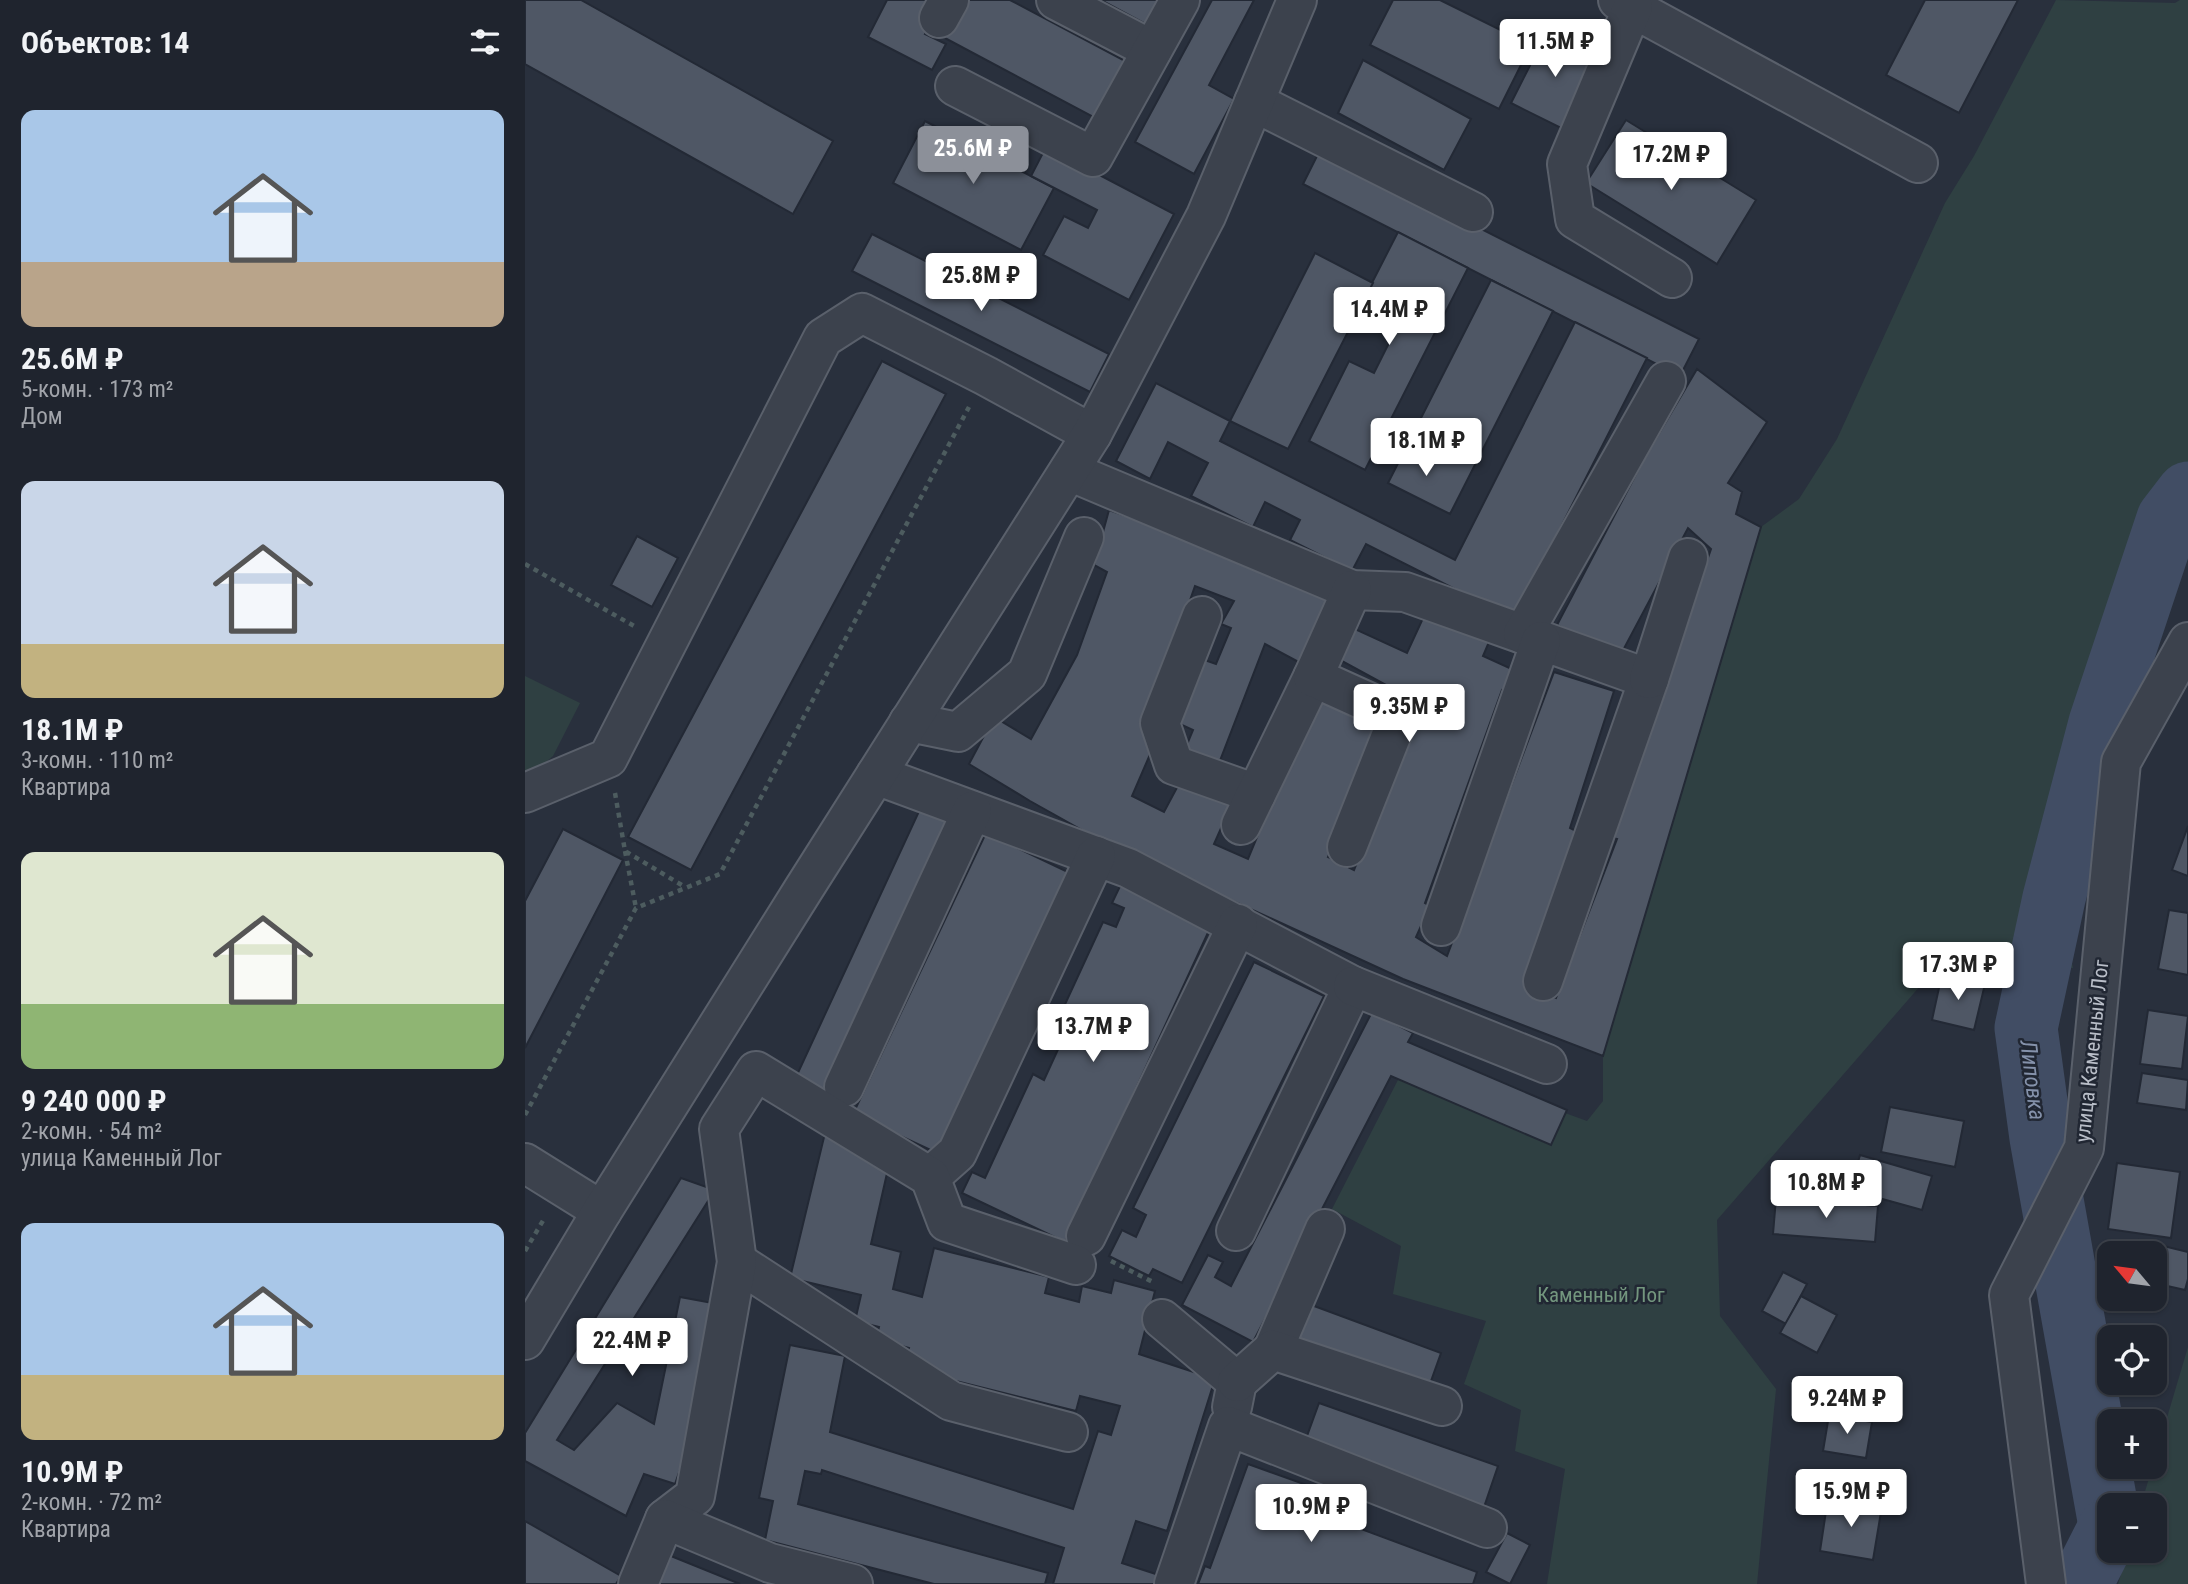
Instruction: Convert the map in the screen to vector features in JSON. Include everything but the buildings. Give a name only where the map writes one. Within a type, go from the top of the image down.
[{"type":"street","points":[[1056,0],[1152,51]]},
{"type":"street","points":[[955,86],[1093,157],[1179,0]]},
{"type":"street","points":[[525,1340],[602,1210],[1092,434],[1206,216],[1297,0]]},
{"type":"street","points":[[1672,278],[1575,219],[1567,164],[1626,4],[1918,163]]},
{"type":"street","points":[[1254,102],[1473,212]]},
{"type":"street","points":[[525,793],[608,758],[823,338],[862,313],[1092,434]]},
{"type":"street","points":[[1441,926],[1532,638],[1667,381]]},
{"type":"street","points":[[1069,471],[1352,590],[1405,592],[1649,679]]},
{"type":"street","points":[[909,722],[958,732],[1027,674],[1084,537]]},
{"type":"street","points":[[1543,981],[1649,679],[1688,558]]},
{"type":"street","points":[[1202,616],[1160,723],[1174,765],[1248,810],[1352,590]]},
{"type":"street","name":"улица Каменный Лог","points":[[2046,1584],[2009,1295],[2084,1147],[2121,762],[2188,642]]},
{"type":"street","points":[[1313,677],[1398,716],[1347,847]]},
{"type":"street","points":[[876,775],[1128,868],[1353,986],[1547,1064]]},
{"type":"street","points":[[844,1087],[972,811]]},
{"type":"street","points":[[930,1177],[957,1153],[1096,856]]},
{"type":"street","points":[[709,1040],[930,1177],[947,1222],[1081,1250],[1238,924]]},
{"type":"street","points":[[1236,1231],[1353,986]]},
{"type":"street","points":[[638,1584],[665,1519],[695,1496],[737,1262],[719,1129],[757,1071]]},
{"type":"street","points":[[525,1163],[602,1210]]},
{"type":"street","points":[[1174,1584],[1228,1426],[1237,1382],[1273,1350],[1325,1229]]},
{"type":"street","points":[[737,1262],[951,1401],[1068,1432]]},
{"type":"street","points":[[1162,1319],[1237,1382]]},
{"type":"street","points":[[1273,1350],[1442,1406]]},
{"type":"street","points":[[1228,1426],[1487,1528]]},
{"type":"street","points":[[665,1519],[770,1563],[853,1584]]},
{"type":"path","points":[[525,1115],[636,908],[720,874],[986,376]]},
{"type":"path","points":[[525,564],[666,644]]},
{"type":"path","points":[[608,758],[636,908]]},
{"type":"path","points":[[625,851],[685,887]]},
{"type":"path","points":[[1081,1250],[1106,1258],[1160,1288],[1162,1319]]},
{"type":"green space","name":"Каменный Лог","points":[[2056,0],[2175,3],[2188,0],[2188,558],[2053,873],[2073,968],[1947,955],[1717,1220],[1720,1316],[1776,1389],[1757,1584],[1547,1584],[1565,1469],[1515,1451],[1521,1410],[1464,1384],[1486,1321],[1393,1294],[1401,1246],[1332,1209],[1400,1076],[1565,1113],[1587,1121],[1603,1101],[1603,1056],[1761,527],[1799,499],[1837,439],[1945,203],[1974,156]]},
{"type":"green space","points":[[525,676],[580,703],[553,756],[525,780]]},
{"type":"green space","points":[[2188,1347],[2188,1584],[2118,1584],[2124,1563],[2167,1563],[2167,1493],[2145,1493],[2149,1479],[2167,1479],[2167,1418]]},
{"type":"waterway","name":"Липовка","points":[[2104,1493],[2041,1138],[2026,1028],[2054,898],[2100,723],[2168,519],[2188,493]]},
{"type":"waterway","name":"Липовка","points":[[2081,1584],[2097,1553]]}]
